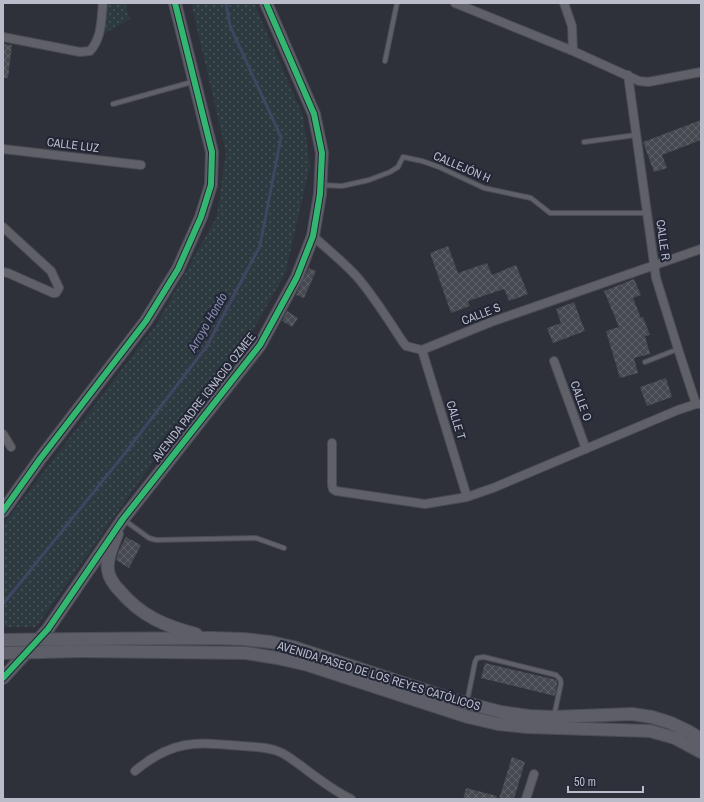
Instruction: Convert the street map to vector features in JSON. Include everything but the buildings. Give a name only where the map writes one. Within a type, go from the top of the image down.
[{"type":"main road","points":[[3,511],[40,459],[146,321],[178,269],[201,217],[211,185],[212,152],[175,3]]},
{"type":"main road","name":"AVENIDA PADRE IGNACIO OZMEE","points":[[3,678],[48,629],[122,520],[260,345],[297,277],[313,236],[321,185],[322,153],[314,114],[266,3]]},
{"type":"main road","points":[[122,520],[108,560],[108,569],[114,585],[128,602],[139,611],[166,626],[211,638]]},
{"type":"main road","name":"AVENIDA PASEO DE LOS REYES CATÓLICOS","points":[[3,640],[211,638],[271,642],[293,647],[467,704],[501,712],[529,716],[554,717],[632,714],[652,717],[688,731],[701,739]]},
{"type":"main road","name":"AVENIDA PASEO DE LOS REYES CATÓLICOS","points":[[3,653],[80,651],[246,653],[308,665],[468,717],[498,724],[527,728],[650,731],[675,738],[701,752]]},
{"type":"street","points":[[3,38],[80,52],[90,51],[96,45],[99,37],[103,3]]},
{"type":"street","points":[[455,3],[573,51],[639,81],[648,82],[701,72]]},
{"type":"street","points":[[564,3],[572,26],[573,51]]},
{"type":"street","name":"CALLE R","points":[[628,76],[656,278],[678,349],[698,404]]},
{"type":"street","name":"CALLE LUZ","points":[[3,149],[141,165]]},
{"type":"street","points":[[3,227],[51,271],[58,288],[56,293],[53,293],[3,272]]},
{"type":"street","points":[[313,236],[358,278],[376,300],[406,346],[422,350]]},
{"type":"street","name":"CALLE S","points":[[422,350],[491,322],[701,248]]},
{"type":"street","name":"CALLE T","points":[[422,350],[467,497]]},
{"type":"street","name":"CALLE O","points":[[554,361],[586,449]]},
{"type":"street","points":[[332,443],[332,485],[333,489],[336,491],[425,504],[467,497],[493,488],[678,410],[698,404]]},
{"type":"street","points":[[3,434],[11,448]]},
{"type":"street","points":[[135,771],[149,759],[166,750],[185,744],[209,743],[269,748],[284,754],[336,791],[351,799]]},
{"type":"street","points":[[526,799],[534,774]]},
{"type":"lane","points":[[385,61],[397,3]]},
{"type":"lane","points":[[114,104],[195,81]]},
{"type":"lane","points":[[584,142],[636,135]]},
{"type":"lane","name":"CALLEJÓN H","points":[[321,185],[342,186],[369,180],[390,172],[398,167],[403,157],[439,166],[484,188],[531,198],[550,213],[647,214]]},
{"type":"lane","points":[[645,362],[678,349]]},
{"type":"lane","points":[[122,520],[149,538],[156,540],[256,538],[284,548]]},
{"type":"lane","points":[[467,704],[475,662],[477,658],[484,657],[556,675],[560,679],[561,683],[554,717]]},
{"type":"shaded area","points":[[107,3],[125,3],[130,19],[103,34]]},
{"type":"shaded area","points":[[191,3],[254,3],[303,116],[310,165],[285,274],[249,337],[167,442],[36,627],[3,627],[3,525],[158,322],[217,216],[226,152]]},
{"type":"waterway","name":"Arroyo Hondo","points":[[3,604],[122,457],[207,346],[260,246],[281,137],[230,26],[226,3]]},
{"type":"cycle path","points":[[3,511],[40,459],[146,321],[178,269],[201,217],[211,185],[212,152],[175,3]]},
{"type":"cycle path","points":[[3,678],[48,629],[123,519],[260,345],[297,277],[313,236],[320,194],[322,153],[314,114],[266,3]]}]
